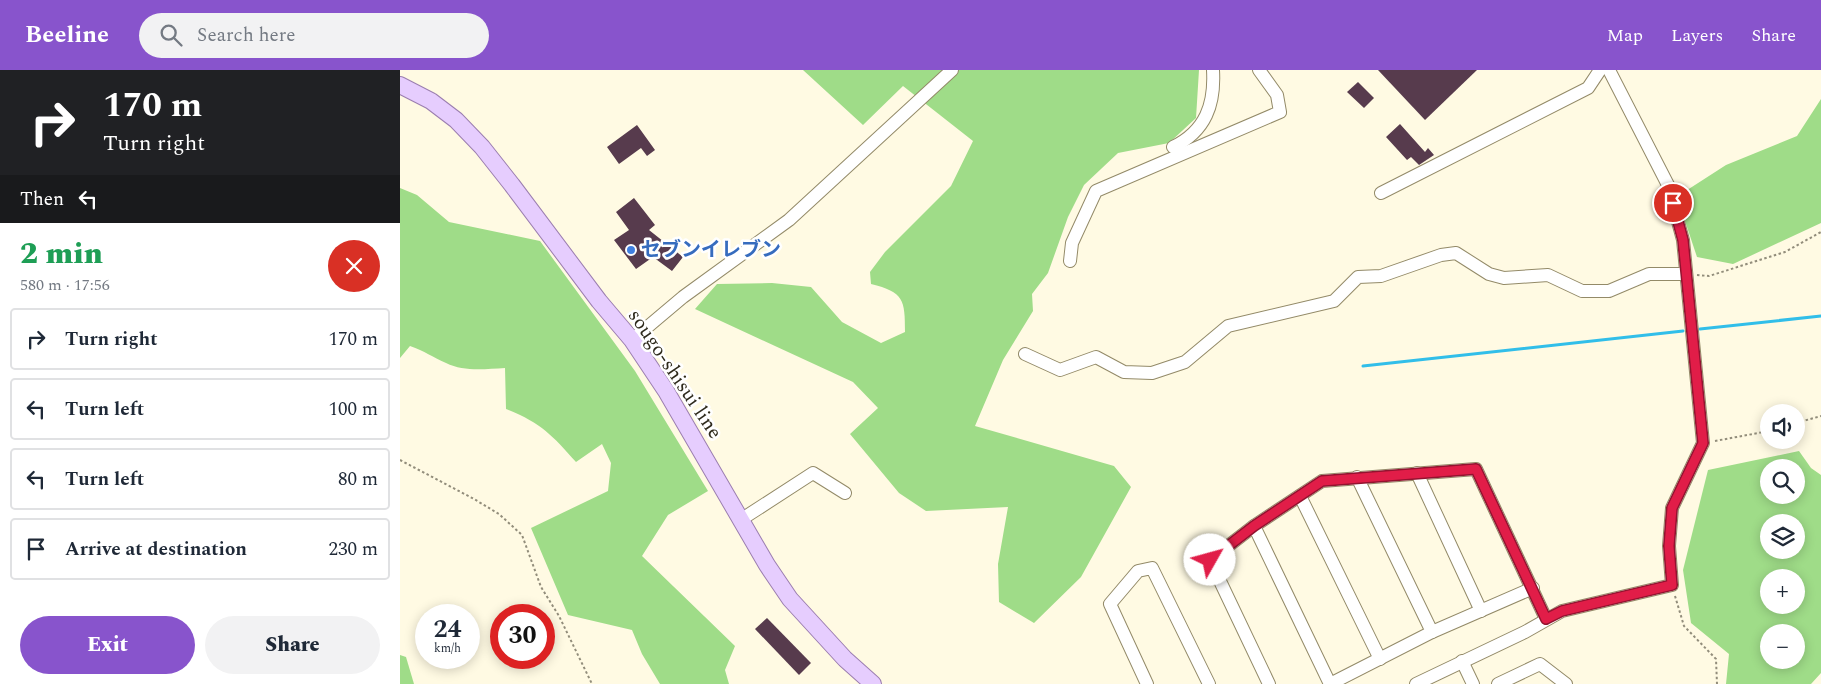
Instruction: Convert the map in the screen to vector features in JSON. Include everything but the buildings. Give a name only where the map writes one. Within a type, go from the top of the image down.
[{"type":"main road","name":"sougo-shisui line","points":[[400,85],[431,100],[456,120],[482,147],[599,301],[632,340],[666,391],[767,565],[790,599],[845,659],[874,684]]},
{"type":"street","points":[[632,340],[684,297],[789,220],[952,70]]},
{"type":"street","points":[[1173,147],[1189,139],[1204,118],[1214,93],[1213,70]]},
{"type":"street","points":[[1070,261],[1072,243],[1096,191],[1280,112],[1277,95],[1259,70]]},
{"type":"street","points":[[1381,192],[1588,88],[1600,70]]},
{"type":"street","points":[[1416,684],[1525,632],[1562,611],[1672,585],[1669,546],[1672,508],[1703,443],[1683,240],[1668,185],[1609,70]]},
{"type":"street","points":[[1024,354],[1060,370],[1096,358],[1124,372],[1152,373],[1185,362],[1228,326],[1334,301],[1358,277],[1381,276],[1441,255],[1456,253],[1490,274],[1504,278],[1548,275],[1582,291],[1609,291],[1649,274],[1686,274]]},
{"type":"street","points":[[1268,684],[1210,560],[1254,526],[1322,481],[1476,469],[1546,619]]},
{"type":"street","points":[[742,520],[813,473],[845,493]]},
{"type":"street","points":[[1417,473],[1480,611]]},
{"type":"street","points":[[1356,477],[1432,632]]},
{"type":"street","points":[[1300,496],[1380,659]]},
{"type":"street","points":[[1254,526],[1330,684],[1432,632],[1533,588]]},
{"type":"street","points":[[1148,684],[1110,604],[1138,571],[1152,568],[1209,684]]},
{"type":"street","points":[[1462,661],[1473,684]]},
{"type":"street","points":[[1498,684],[1540,664],[1566,684]]},
{"type":"path","points":[[1686,274],[1709,276],[1719,273],[1786,252],[1821,232]]},
{"type":"path","points":[[1805,420],[1821,416]]},
{"type":"path","points":[[1703,443],[1760,433]]},
{"type":"path","points":[[400,460],[499,514],[522,534],[541,587],[559,616],[592,684]]},
{"type":"path","points":[[1672,585],[1684,626],[1716,659],[1717,684]]},
{"type":"green space","points":[[803,70],[1199,70],[1196,118],[1169,143],[1118,153],[1084,185],[1068,217],[1048,273],[1032,294],[1033,311],[1003,360],[975,426],[1114,466],[1131,487],[1081,577],[1034,623],[999,602],[998,564],[1008,507],[926,511],[899,493],[850,434],[878,408],[853,382],[695,309],[717,284],[772,283],[811,287],[842,322],[881,343],[905,332],[903,305],[900,299],[890,290],[871,284],[870,272],[885,252],[951,186],[973,141],[903,86],[863,125]]},
{"type":"green space","points":[[1821,99],[1821,223],[1733,264],[1697,257],[1684,218],[1681,194],[1726,165],[1797,136]]},
{"type":"green space","points":[[400,188],[417,195],[449,222],[540,241],[635,371],[708,491],[668,515],[642,556],[735,646],[725,670],[729,684],[660,684],[642,654],[632,630],[568,615],[531,528],[608,491],[611,463],[602,444],[576,462],[545,431],[528,419],[506,409],[505,368],[460,368],[410,346],[400,358]]},
{"type":"green space","points":[[1799,451],[1805,459],[1761,459]]},
{"type":"green space","points":[[1760,459],[1760,504],[1805,504],[1805,460],[1811,468],[1821,475],[1821,673],[1811,684],[1726,684],[1729,654],[1691,623],[1683,570],[1708,470]]},
{"type":"green space","points":[[400,655],[406,657],[414,684],[400,684]]},
{"type":"waterway","points":[[1700,329],[1821,316]]},
{"type":"waterway","points":[[1363,366],[1683,331]]},
{"type":"place","name":"セブンイレブン","points":[[631,250]]},
{"type":"route","points":[[1210,560],[1254,526],[1322,481],[1476,469],[1546,619],[1562,611],[1672,585],[1669,546],[1672,508],[1703,443],[1683,240],[1673,203]]}]
